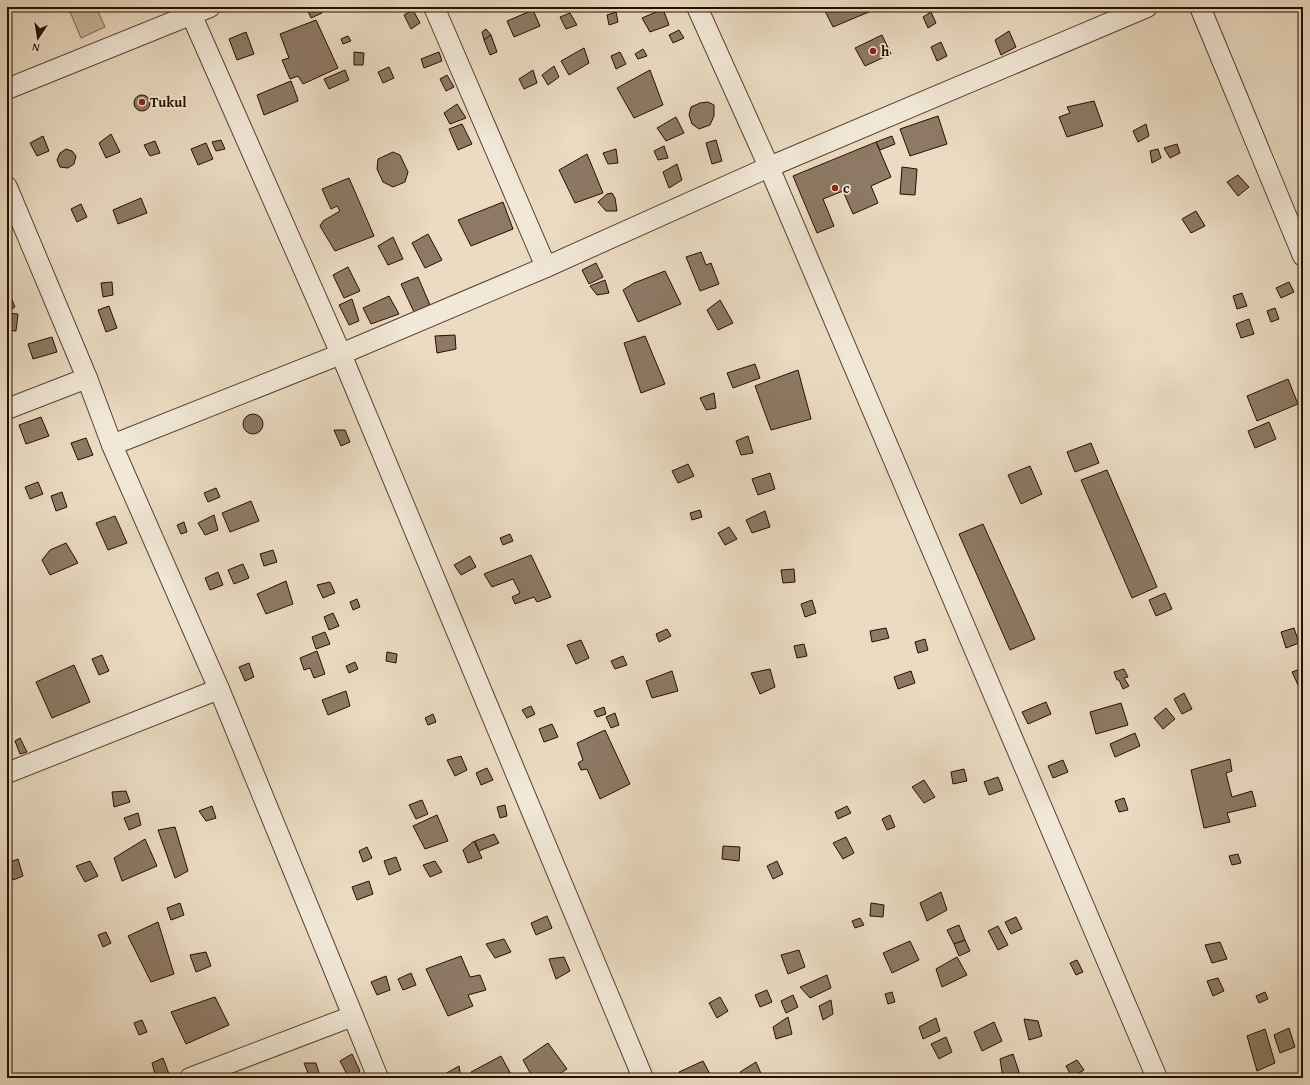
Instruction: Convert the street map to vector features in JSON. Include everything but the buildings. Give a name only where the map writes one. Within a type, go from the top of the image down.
[{"type":"street","points":[[7,89],[190,11],[210,7]]},
{"type":"street","points":[[434,7],[546,267]]},
{"type":"street","points":[[697,7],[769,167],[1157,1078]]},
{"type":"street","points":[[112,445],[341,354],[546,267],[769,167],[1147,7]]},
{"type":"street","points":[[1200,7],[1303,256]]},
{"type":"street","points":[[190,11],[341,354],[642,1078]]},
{"type":"street","points":[[7,187],[87,378],[112,445],[219,689],[354,1016],[378,1078]]},
{"type":"street","points":[[7,409],[87,378]]},
{"type":"street","points":[[7,773],[219,689]]},
{"type":"street","points":[[190,1078],[354,1016]]},
{"type":"shaded area","points":[[68,7],[96,7],[105,27],[81,38]]},
{"type":"place","name":"h","points":[[873,51]]},
{"type":"place","name":"Tukul","points":[[142,102]]},
{"type":"place","name":"c","points":[[835,188]]}]
